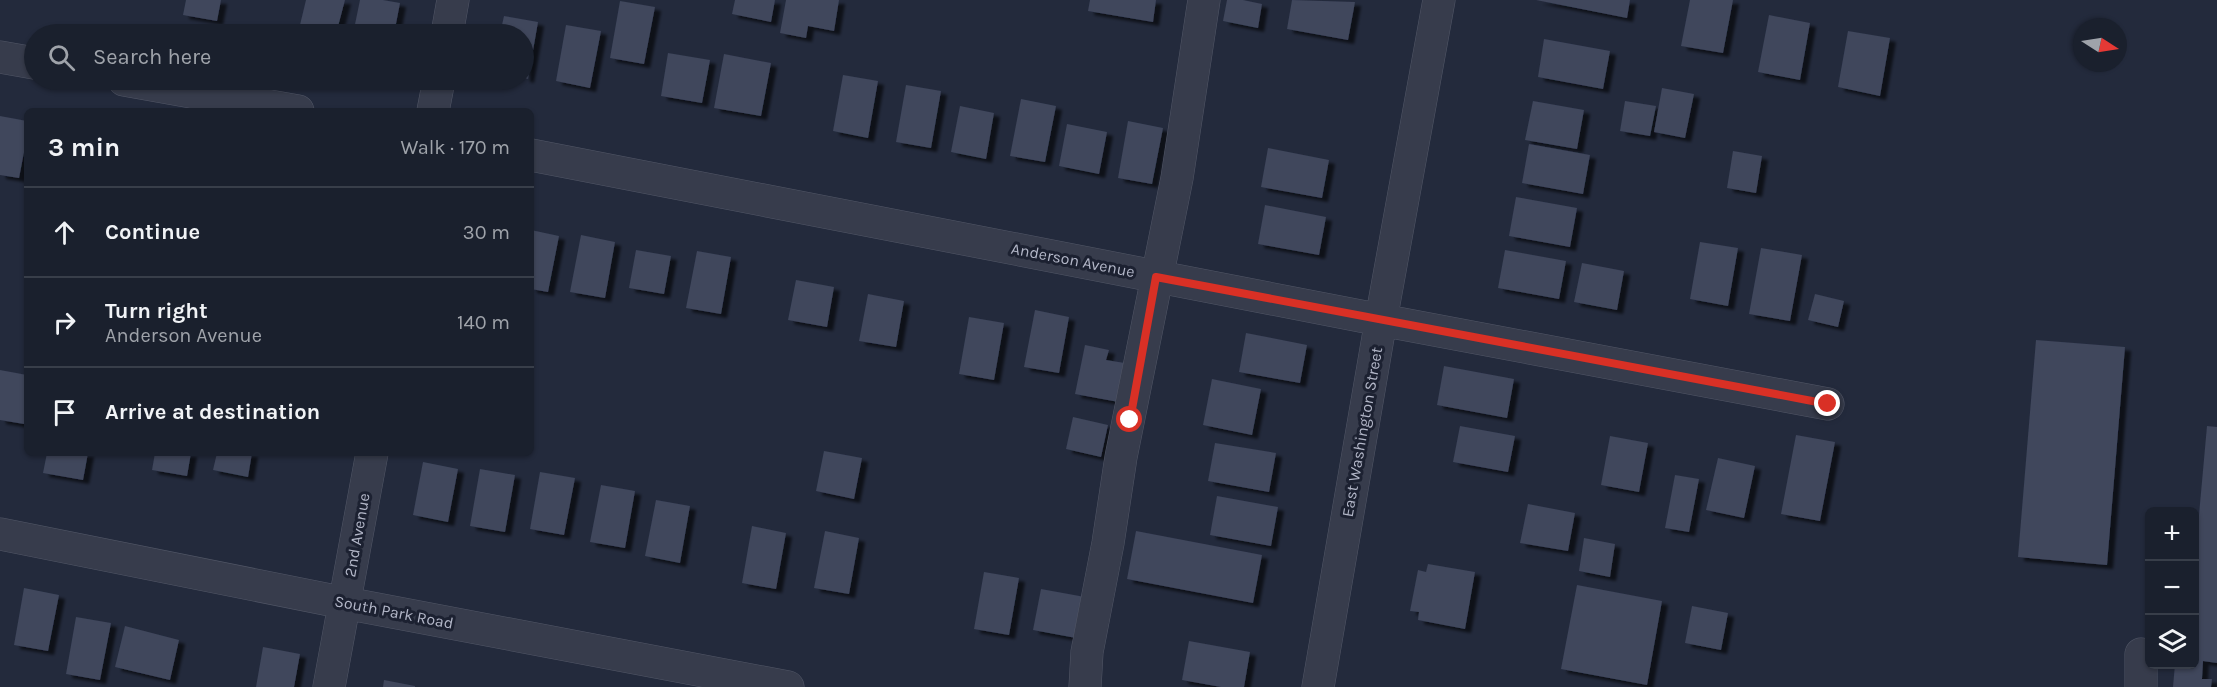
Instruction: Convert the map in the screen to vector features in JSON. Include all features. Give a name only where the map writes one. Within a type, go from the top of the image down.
[{"type":"street","points":[[449,24],[453,0]]},
{"type":"street","points":[[1085,687],[1087,652],[1108,543],[1121,457],[1177,178],[1204,0]]},
{"type":"street","name":"East Washington Street","points":[[1318,687],[1439,0]]},
{"type":"street","points":[[0,57],[24,61]]},
{"type":"street","points":[[180,90],[281,108]]},
{"type":"street","points":[[434,108],[437,90]]},
{"type":"street","name":"Anderson Avenue","points":[[534,156],[1156,277],[1828,404]]},
{"type":"street","name":"2nd Avenue","points":[[329,687],[371,456]]},
{"type":"street","name":"South Park Road","points":[[0,534],[345,603],[788,687]]},
{"type":"street","points":[[2141,654],[2141,687]]},
{"type":"building","points":[[186,0],[221,0],[217,21],[183,15]]},
{"type":"building","points":[[306,0],[345,0],[339,24],[300,24]]},
{"type":"building","points":[[360,0],[400,3],[396,24],[355,24]]},
{"type":"building","points":[[735,0],[775,0],[771,22],[732,14]]},
{"type":"building","points":[[786,0],[839,0],[834,31],[808,26],[806,38],[780,33]]},
{"type":"building","points":[[1090,0],[1156,0],[1153,22],[1088,11]]},
{"type":"building","points":[[1227,0],[1243,0],[1262,4],[1258,28],[1223,21]]},
{"type":"building","points":[[1292,0],[1355,2],[1348,40],[1287,29]]},
{"type":"building","points":[[1536,0],[1630,0],[1627,18]]},
{"type":"building","points":[[1690,0],[1733,0],[1723,53],[1681,46]]},
{"type":"building","points":[[620,1],[655,7],[644,64],[610,58]]},
{"type":"building","points":[[1769,15],[1810,23],[1800,80],[1758,72]]},
{"type":"building","points":[[504,16],[538,22],[534,45],[534,24],[502,24]]},
{"type":"building","points":[[566,25],[601,31],[590,88],[556,81]]},
{"type":"building","points":[[1848,31],[1890,38],[1880,96],[1838,87]]},
{"type":"building","points":[[1544,39],[1610,51],[1603,89],[1538,77]]},
{"type":"building","points":[[668,53],[710,60],[702,103],[661,96]]},
{"type":"building","points":[[724,54],[771,63],[761,116],[714,108]]},
{"type":"building","points":[[843,75],[878,81],[868,138],[833,131]]},
{"type":"building","points":[[906,85],[941,91],[931,148],[896,142]]},
{"type":"building","points":[[1662,88],[1694,94],[1685,138],[1654,132]]},
{"type":"building","points":[[1021,99],[1056,106],[1045,162],[1010,156]]},
{"type":"building","points":[[1533,101],[1584,110],[1577,149],[1525,140]]},
{"type":"building","points":[[1625,101],[1656,106],[1650,136],[1620,131]]},
{"type":"building","points":[[960,106],[994,113],[986,159],[951,152]]},
{"type":"building","points":[[0,116],[24,120],[24,152],[19,178],[0,175]]},
{"type":"building","points":[[1128,121],[1163,128],[1152,184],[1118,178]]},
{"type":"building","points":[[1067,124],[1107,132],[1099,174],[1059,166]]},
{"type":"building","points":[[1529,144],[1590,155],[1583,194],[1522,183]]},
{"type":"building","points":[[1268,148],[1329,160],[1322,198],[1261,187]]},
{"type":"building","points":[[1733,151],[1762,156],[1756,193],[1727,188]]},
{"type":"building","points":[[1516,197],[1577,208],[1570,247],[1509,236]]},
{"type":"building","points":[[1265,205],[1326,217],[1319,255],[1258,244]]},
{"type":"building","points":[[534,231],[559,236],[548,292],[534,290]]},
{"type":"building","points":[[581,235],[615,242],[605,298],[570,292]]},
{"type":"building","points":[[1700,242],[1738,248],[1728,306],[1690,299]]},
{"type":"building","points":[[1761,248],[1802,255],[1790,321],[1749,314]]},
{"type":"building","points":[[636,250],[671,256],[664,294],[629,288]]},
{"type":"building","points":[[1505,250],[1566,261],[1559,299],[1498,288]]},
{"type":"building","points":[[697,251],[731,257],[721,314],[686,308]]},
{"type":"building","points":[[1582,263],[1624,271],[1617,310],[1574,302]]},
{"type":"building","points":[[796,280],[834,287],[827,327],[788,320]]},
{"type":"building","points":[[868,294],[904,301],[896,347],[859,341]]},
{"type":"building","points":[[1815,294],[1844,301],[1838,327],[1808,320]]},
{"type":"building","points":[[1035,310],[1069,317],[1059,373],[1024,367]]},
{"type":"building","points":[[969,317],[1004,323],[994,380],[959,374]]},
{"type":"building","points":[[1246,333],[1307,345],[1300,383],[1239,372]]},
{"type":"building","points":[[2036,340],[2125,347],[2107,565],[2018,557]]},
{"type":"building","points":[[1085,345],[1109,350],[1106,360],[1131,364],[1124,403],[1075,394]]},
{"type":"building","points":[[1444,366],[1514,379],[1507,418],[1437,405]]},
{"type":"building","points":[[0,370],[24,374],[24,424],[0,420]]},
{"type":"building","points":[[1212,379],[1261,389],[1252,435],[1203,425]]},
{"type":"building","points":[[1073,417],[1108,425],[1101,457],[1066,449]]},
{"type":"building","points":[[1460,426],[1515,436],[1508,472],[1453,462]]},
{"type":"building","points":[[2207,426],[2217,427],[2217,663],[2203,661],[2202,679],[2212,679],[2211,687],[2173,687],[2175,669],[2199,669],[2199,515]]},
{"type":"building","points":[[1796,435],[1835,442],[1820,521],[1781,514]]},
{"type":"building","points":[[1610,436],[1648,443],[1639,492],[1601,485]]},
{"type":"building","points":[[1215,443],[1276,453],[1269,492],[1208,481]]},
{"type":"building","points":[[824,451],[862,458],[854,499],[816,491]]},
{"type":"building","points":[[46,456],[87,456],[83,480],[43,473]]},
{"type":"building","points":[[154,456],[190,456],[187,476],[152,470]]},
{"type":"building","points":[[216,456],[252,456],[248,477],[213,470]]},
{"type":"building","points":[[1718,458],[1755,466],[1744,518],[1706,510]]},
{"type":"building","points":[[423,462],[458,469],[448,522],[413,515]]},
{"type":"building","points":[[480,469],[515,475],[505,532],[470,526]]},
{"type":"building","points":[[540,472],[575,478],[564,535],[530,529]]},
{"type":"building","points":[[1675,475],[1699,479],[1689,532],[1665,528]]},
{"type":"building","points":[[601,485],[635,491],[625,548],[590,542]]},
{"type":"building","points":[[1217,496],[1278,507],[1271,546],[1210,535]]},
{"type":"building","points":[[656,500],[690,506],[680,563],[645,556]]},
{"type":"building","points":[[1528,504],[1575,513],[1568,551],[1520,543]]},
{"type":"building","points":[[752,526],[786,533],[776,589],[742,583]]},
{"type":"building","points":[[825,531],[859,538],[849,594],[814,588]]},
{"type":"building","points":[[1136,531],[1262,555],[1253,603],[1127,579]]},
{"type":"building","points":[[1584,538],[1615,544],[1610,577],[1579,571]]},
{"type":"building","points":[[1428,564],[1475,572],[1465,629],[1418,620],[1419,612],[1410,611],[1418,570],[1426,572]]},
{"type":"building","points":[[984,572],[1019,578],[1009,635],[974,629]]},
{"type":"building","points":[[1577,585],[1662,601],[1647,685],[1561,669]]},
{"type":"building","points":[[24,588],[59,595],[48,651],[14,645]]},
{"type":"building","points":[[1041,589],[1085,597],[1076,638],[1033,630]]},
{"type":"building","points":[[1692,606],[1728,613],[1721,650],[1685,643]]},
{"type":"building","points":[[76,617],[111,623],[100,680],[66,674]]},
{"type":"building","points":[[125,626],[179,640],[170,680],[115,667]]},
{"type":"building","points":[[1189,641],[1250,652],[1244,687],[1221,687],[1182,680]]},
{"type":"building","points":[[263,647],[300,654],[294,687],[256,687]]},
{"type":"building","points":[[384,680],[415,686],[415,687],[383,687]]},
{"type":"route","points":[[1130,420],[1156,277],[1828,404]]}]
